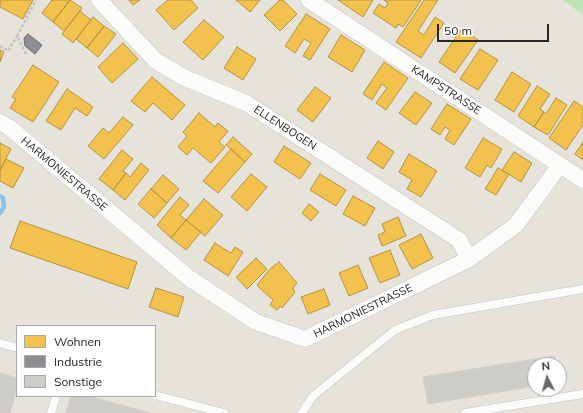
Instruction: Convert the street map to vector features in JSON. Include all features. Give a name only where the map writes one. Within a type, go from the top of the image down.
[{"type":"street","name":"ELLENBOGEN","points":[[99,0],[156,61],[185,78],[246,103],[459,240],[469,259]]},
{"type":"street","name":"KAMPSTRASSE","points":[[309,0],[583,180]]},
{"type":"street","name":"HARMONIESTRASSE","points":[[0,122],[16,133],[189,278],[256,322],[305,339],[469,259],[516,226],[560,165]]},
{"type":"lane","points":[[302,413],[313,396],[395,330],[433,315],[583,289]]},
{"type":"lane","points":[[0,343],[16,348]]},
{"type":"lane","points":[[465,413],[583,394]]},
{"type":"lane","points":[[156,395],[224,413]]},
{"type":"lane","points":[[51,413],[56,397]]},
{"type":"path","points":[[0,46],[8,51],[36,0]]},
{"type":"path","points":[[17,36],[26,54]]},
{"type":"green space","points":[[563,0],[583,0],[583,15]]},
{"type":"building: Wohnen","points":[[0,0],[33,0],[23,19],[0,7]]},
{"type":"building: Wohnen","points":[[52,0],[70,0],[53,22],[42,13]]},
{"type":"building: Wohnen","points":[[70,0],[82,8],[64,31],[53,22]]},
{"type":"building: Wohnen","points":[[129,0],[140,0],[133,5]]},
{"type":"building: Wohnen","points":[[168,0],[191,0],[198,8],[174,30],[156,10]]},
{"type":"building: Wohnen","points":[[236,0],[260,0],[250,12]]},
{"type":"building: Wohnen","points":[[280,0],[283,0],[297,14],[280,31],[264,15]]},
{"type":"building: Wohnen","points":[[338,0],[373,0],[363,17]]},
{"type":"building: Wohnen","points":[[384,0],[421,0],[403,27],[398,24],[396,28],[373,13],[379,4],[385,8],[388,3]]},
{"type":"building: Wohnen","points":[[424,0],[438,0],[418,31],[424,35],[435,17],[444,23],[421,58],[396,42]]},
{"type":"building: Wohnen","points":[[80,11],[91,20],[73,43],[62,34]]},
{"type":"building: Wohnen","points":[[306,14],[330,29],[310,60],[303,56],[311,43],[304,39],[295,53],[285,46]]},
{"type":"building: Wohnen","points":[[93,17],[104,26],[87,48],[76,39]]},
{"type":"building: Wohnen","points":[[204,20],[224,37],[203,60],[183,42]]},
{"type":"building: Wohnen","points":[[104,26],[116,34],[98,57],[87,48]]},
{"type":"building: Wohnen","points":[[462,28],[478,40],[455,73],[439,62]]},
{"type":"building: Wohnen","points":[[341,35],[365,50],[352,72],[328,57]]},
{"type":"building: Wohnen","points":[[123,43],[138,59],[112,83],[98,67]]},
{"type":"building: Wohnen","points":[[237,47],[256,59],[243,80],[224,68]]},
{"type":"building: Wohnen","points":[[480,49],[498,60],[478,90],[460,79]]},
{"type":"building: Wohnen","points":[[0,50],[4,52],[0,62]]},
{"type":"building: Wohnen","points":[[384,62],[408,78],[386,110],[376,103],[387,88],[382,84],[372,100],[363,94]]},
{"type":"building: Wohnen","points":[[33,65],[59,82],[33,122],[10,108],[16,99],[12,97]]},
{"type":"building: Wohnen","points":[[512,72],[531,84],[514,112],[495,100]]},
{"type":"building: Wohnen","points":[[152,77],[185,105],[172,120],[153,103],[145,112],[131,101]]},
{"type":"building: Wohnen","points":[[537,86],[550,94],[540,109],[544,112],[534,127],[518,116]]},
{"type":"building: Wohnen","points":[[315,87],[331,98],[313,122],[297,110]]},
{"type":"building: Wohnen","points":[[67,89],[93,107],[87,116],[75,108],[61,130],[46,121]]},
{"type":"building: Wohnen","points":[[415,92],[432,103],[416,125],[399,113]]},
{"type":"building: Wohnen","points":[[556,98],[567,105],[548,135],[534,127],[544,112],[546,114]]},
{"type":"building: Wohnen","points":[[574,101],[583,107],[583,125],[566,150],[549,138]]},
{"type":"building: Wohnen","points":[[447,104],[471,119],[454,145],[445,139],[450,130],[445,127],[440,135],[431,129]]},
{"type":"building: Wohnen","points":[[199,113],[215,127],[218,123],[228,131],[219,142],[225,147],[211,163],[193,148],[187,155],[178,147],[187,136],[183,132]]},
{"type":"building: Wohnen","points":[[123,117],[133,125],[104,159],[88,146],[103,128],[109,133]]},
{"type":"building: Wohnen","points":[[233,137],[252,154],[245,162],[226,145]]},
{"type":"building: Wohnen","points":[[483,138],[502,149],[491,168],[487,165],[480,177],[465,168]]},
{"type":"building: Wohnen","points":[[378,141],[394,152],[383,169],[367,158]]},
{"type":"building: Wohnen","points":[[583,142],[583,160],[575,154]]},
{"type":"building: Wohnen","points":[[0,143],[11,149],[0,170]]},
{"type":"building: Wohnen","points":[[284,146],[311,163],[300,179],[274,162]]},
{"type":"building: Wohnen","points":[[231,149],[245,162],[218,193],[203,181]]},
{"type":"building: Wohnen","points":[[122,150],[133,159],[123,171],[126,173],[113,190],[99,179]]},
{"type":"building: Wohnen","points":[[514,152],[532,163],[521,182],[502,170]]},
{"type":"building: Wohnen","points":[[409,154],[437,171],[421,197],[407,189],[412,180],[399,172]]},
{"type":"building: Wohnen","points":[[6,159],[24,168],[13,188],[0,181],[0,171]]},
{"type":"building: Wohnen","points":[[141,163],[149,170],[125,200],[113,190],[126,173],[130,177]]},
{"type":"building: Wohnen","points":[[498,168],[509,174],[496,195],[485,189]]},
{"type":"building: Wohnen","points":[[251,174],[267,187],[247,211],[231,197]]},
{"type":"building: Wohnen","points":[[320,174],[346,190],[336,206],[310,190]]},
{"type":"building: Wohnen","points":[[163,175],[179,189],[167,203],[151,189]]},
{"type":"building: Wohnen","points":[[151,189],[167,203],[154,218],[138,204]]},
{"type":"building: Wohnen","points":[[353,196],[375,208],[365,226],[343,214]]},
{"type":"building: Wohnen","points":[[180,197],[189,205],[180,215],[186,220],[171,238],[157,225]]},
{"type":"building: Wohnen","points":[[204,199],[223,215],[205,236],[186,220]]},
{"type":"building: Wohnen","points":[[309,204],[319,212],[311,221],[302,213]]},
{"type":"building: Wohnen","points":[[398,217],[406,236],[382,246],[378,235],[385,232],[382,224]]},
{"type":"building: Wohnen","points":[[186,220],[201,232],[186,250],[171,238]]},
{"type":"building: Wohnen","points":[[20,221],[137,262],[128,289],[10,248]]},
{"type":"building: Wohnen","points":[[421,234],[433,258],[412,269],[399,245]]},
{"type":"building: Wohnen","points":[[215,243],[231,253],[235,247],[243,252],[228,276],[204,260]]},
{"type":"building: Wohnen","points":[[390,250],[400,275],[380,283],[369,258]]},
{"type":"building: Wohnen","points":[[256,258],[267,269],[247,289],[236,277]]},
{"type":"building: Wohnen","points":[[279,262],[297,283],[293,288],[295,292],[282,308],[280,306],[277,310],[270,305],[273,300],[257,285],[270,269]]},
{"type":"building: Wohnen","points":[[358,265],[368,288],[349,296],[339,273]]},
{"type":"building: Wohnen","points":[[156,288],[184,297],[178,317],[149,307]]},
{"type":"building: Wohnen","points":[[324,289],[330,305],[308,314],[301,297]]},
{"type":"building: Industrie","points":[[28,34],[42,45],[35,54],[25,46],[24,38]]},
{"type":"building: Sonstige","points":[[527,360],[527,387],[428,404],[423,377]]},
{"type":"building: Sonstige","points":[[0,373],[16,378],[16,392],[10,413],[0,413]]},
{"type":"building: Sonstige","points":[[71,397],[92,397],[150,413],[66,413]]},
{"type":"waterway","points":[[0,196],[3,198],[4,207],[0,213]]}]
